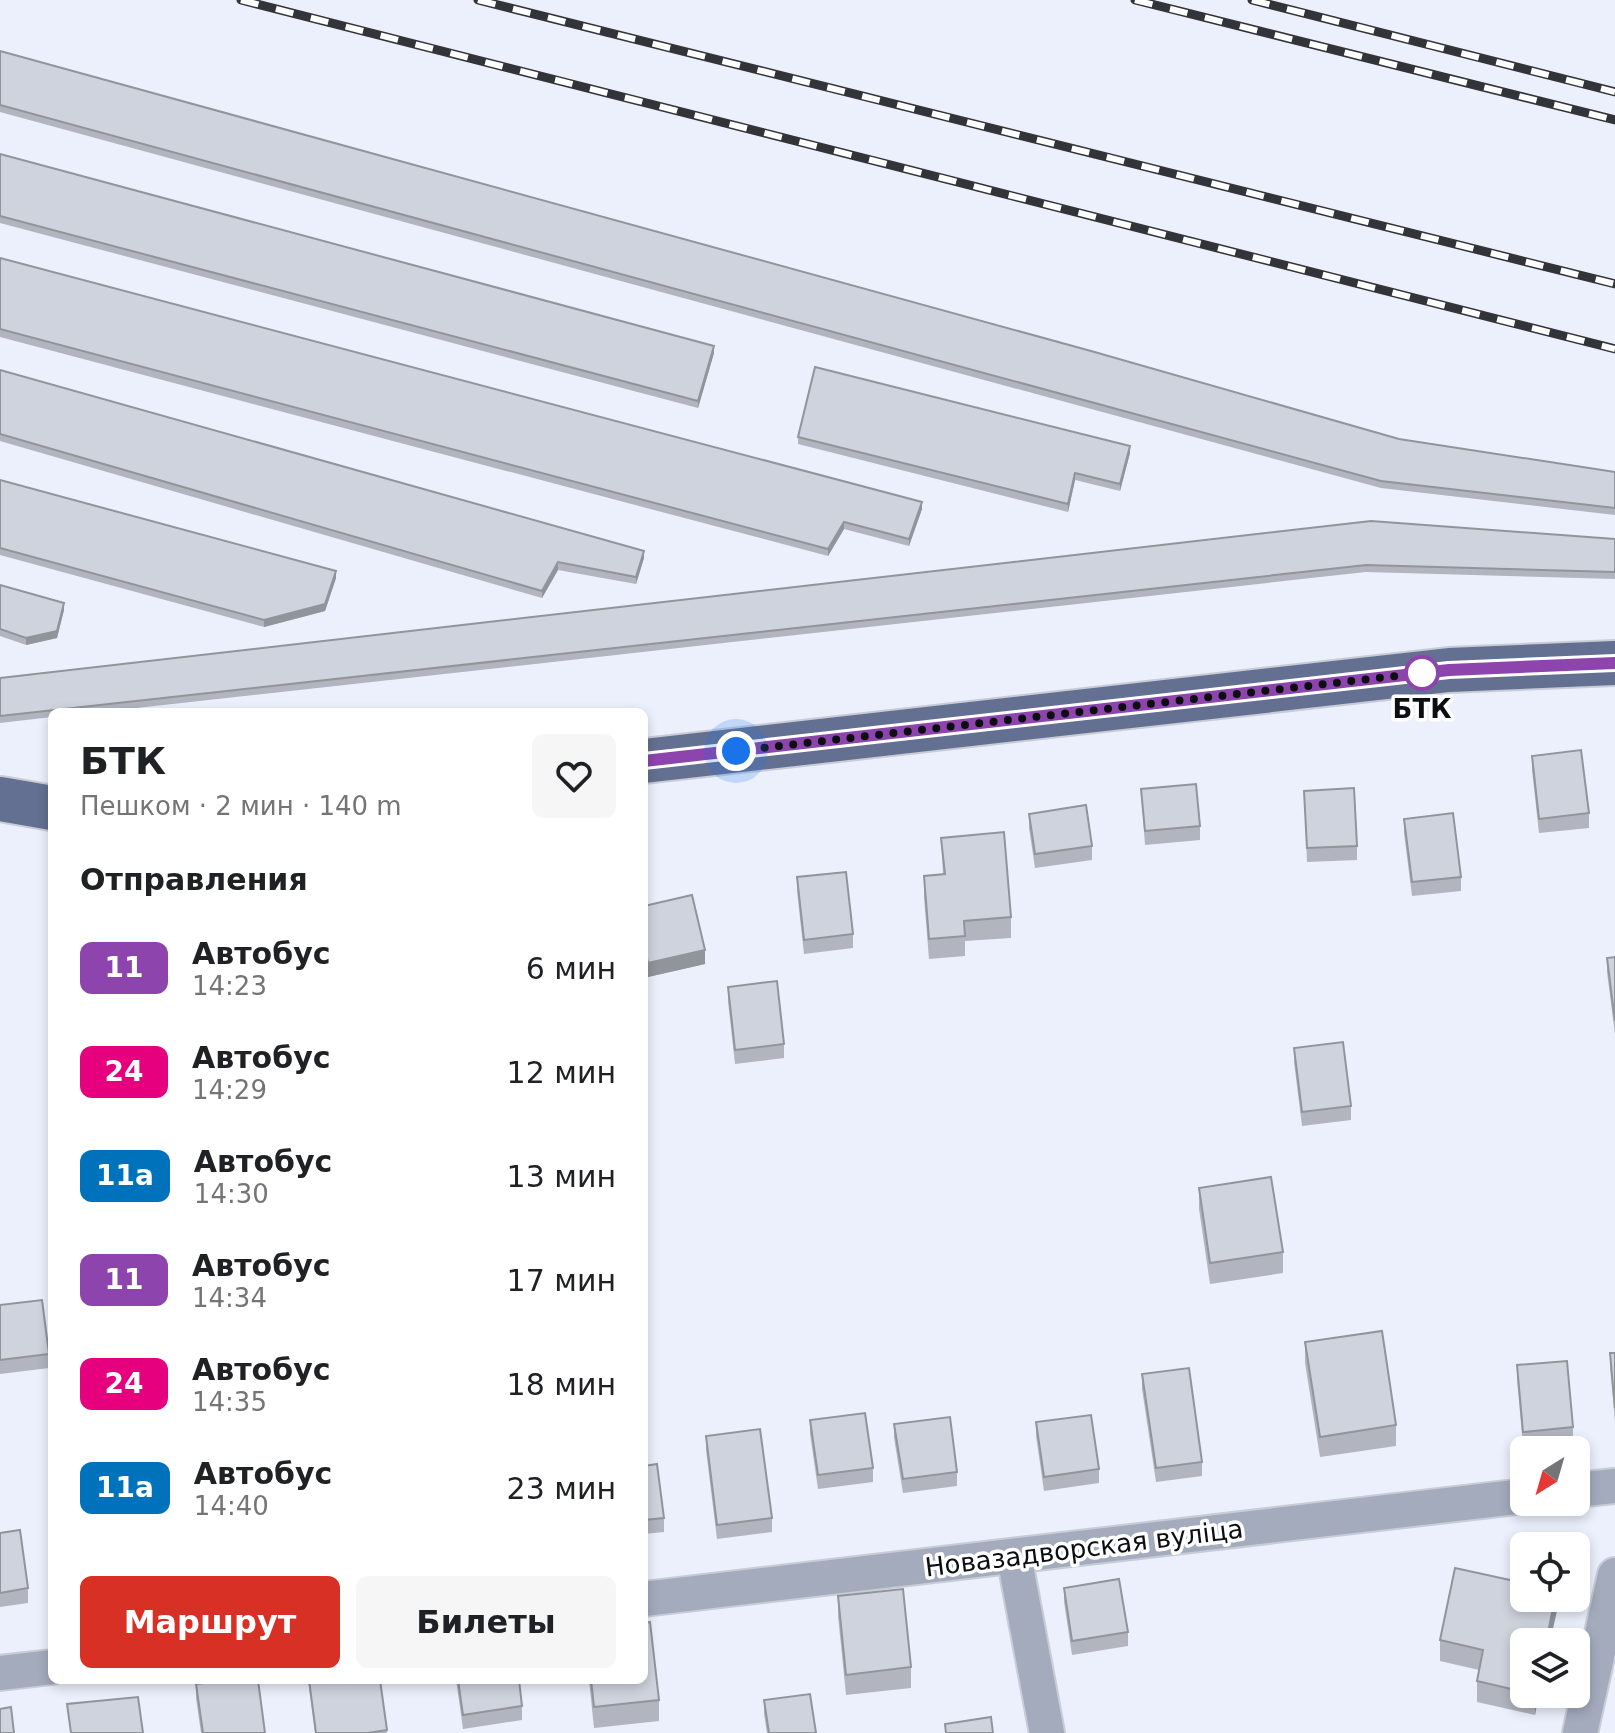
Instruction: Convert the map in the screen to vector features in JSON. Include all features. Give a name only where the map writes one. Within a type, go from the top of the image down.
[{"type":"main road","points":[[648,761],[1449,670],[1615,663]]},
{"type":"main road","points":[[0,799],[48,807]]},
{"type":"street","points":[[1590,1489],[1615,1486]]},
{"type":"street","name":"Новазадворская вуліца","points":[[648,1599],[1510,1498]]},
{"type":"street","points":[[1014,1556],[1047,1733]]},
{"type":"street","points":[[1580,1733],[1615,1575]]},
{"type":"street","points":[[0,1673],[48,1667]]},
{"type":"building","points":[[0,51],[1091,351],[1399,439],[1615,472],[1615,508],[1381,481],[0,105]]},
{"type":"building","points":[[0,154],[714,346],[698,401],[0,216]]},
{"type":"building","points":[[0,258],[922,502],[909,539],[844,522],[828,549],[0,329]]},
{"type":"building","points":[[815,367],[1130,446],[1120,484],[1075,473],[1068,504],[798,437]]},
{"type":"building","points":[[0,370],[644,551],[636,577],[558,562],[542,591],[0,434]]},
{"type":"building","points":[[0,480],[336,571],[325,604],[264,620],[0,548]]},
{"type":"building","points":[[1371,521],[1615,539],[1615,572],[1366,565],[72,708],[48,708],[48,711],[0,716],[0,678]]},
{"type":"building","points":[[0,585],[64,603],[57,631],[26,638],[0,629]]},
{"type":"building","points":[[1581,750],[1589,813],[1539,819],[1532,756]]},
{"type":"building","points":[[1196,784],[1200,826],[1145,831],[1141,789]]},
{"type":"building","points":[[1354,788],[1357,846],[1307,848],[1304,791]]},
{"type":"building","points":[[1086,805],[1092,846],[1035,854],[1029,814]]},
{"type":"building","points":[[1453,813],[1461,877],[1412,882],[1404,819]]},
{"type":"building","points":[[1004,832],[1011,917],[964,921],[965,936],[929,939],[924,876],[945,874],[941,838]]},
{"type":"building","points":[[846,872],[853,934],[804,940],[797,877]]},
{"type":"building","points":[[692,895],[705,950],[648,963],[648,905]]},
{"type":"building","points":[[1615,957],[1615,1021],[1607,958]]},
{"type":"building","points":[[777,981],[784,1044],[735,1050],[728,987]]},
{"type":"building","points":[[1343,1042],[1351,1106],[1302,1112],[1294,1048]]},
{"type":"building","points":[[1271,1177],[1283,1252],[1210,1263],[1199,1188]]},
{"type":"building","points":[[42,1300],[48,1354],[0,1360],[0,1305]]},
{"type":"building","points":[[1382,1331],[1396,1425],[1320,1437],[1305,1342]]},
{"type":"building","points":[[1610,1353],[1615,1353],[1615,1408]]},
{"type":"building","points":[[1567,1361],[1573,1427],[1523,1432],[1517,1365]]},
{"type":"building","points":[[1189,1368],[1202,1462],[1156,1468],[1142,1374]]},
{"type":"building","points":[[865,1413],[873,1468],[818,1475],[810,1420]]},
{"type":"building","points":[[1091,1415],[1099,1469],[1044,1477],[1036,1422]]},
{"type":"building","points":[[950,1417],[957,1472],[903,1479],[894,1424]]},
{"type":"building","points":[[760,1429],[772,1518],[717,1525],[706,1436]]},
{"type":"building","points":[[657,1464],[664,1518],[648,1520],[648,1465]]},
{"type":"building","points":[[20,1530],[28,1588],[0,1593],[0,1533]]},
{"type":"building","points":[[1455,1568],[1510,1580],[1510,1612],[1552,1612],[1549,1628],[1510,1628],[1510,1689],[1477,1681],[1483,1650],[1440,1640]]},
{"type":"building","points":[[1119,1579],[1128,1632],[1072,1641],[1064,1588]]},
{"type":"building","points":[[903,1589],[911,1667],[846,1675],[838,1596]]},
{"type":"building","points":[[648,1622],[659,1700],[594,1707],[591,1684],[648,1684]]},
{"type":"building","points":[[196,1684],[259,1684],[265,1733],[203,1733]]},
{"type":"building","points":[[310,1684],[381,1684],[387,1730],[316,1733]]},
{"type":"building","points":[[459,1684],[519,1684],[522,1706],[463,1715]]},
{"type":"building","points":[[810,1694],[816,1733],[769,1733],[764,1700]]},
{"type":"building","points":[[138,1697],[143,1733],[71,1733],[67,1704]]},
{"type":"building","points":[[11,1707],[14,1733],[0,1733],[0,1709]]},
{"type":"building","points":[[991,1717],[993,1733],[946,1733],[945,1724]]},
{"type":"railway","points":[[241,0],[1615,349]]},
{"type":"railway","points":[[478,0],[1615,284]]},
{"type":"railway","points":[[1135,0],[1615,120]]},
{"type":"railway","points":[[1252,0],[1615,92]]},
{"type":"bus line","name":"11","points":[[648,761],[1449,670],[1615,663]]},
{"type":"place","name":"БТК","points":[[1422,673]]},
{"type":"route","points":[[736,751],[1422,673]]}]
